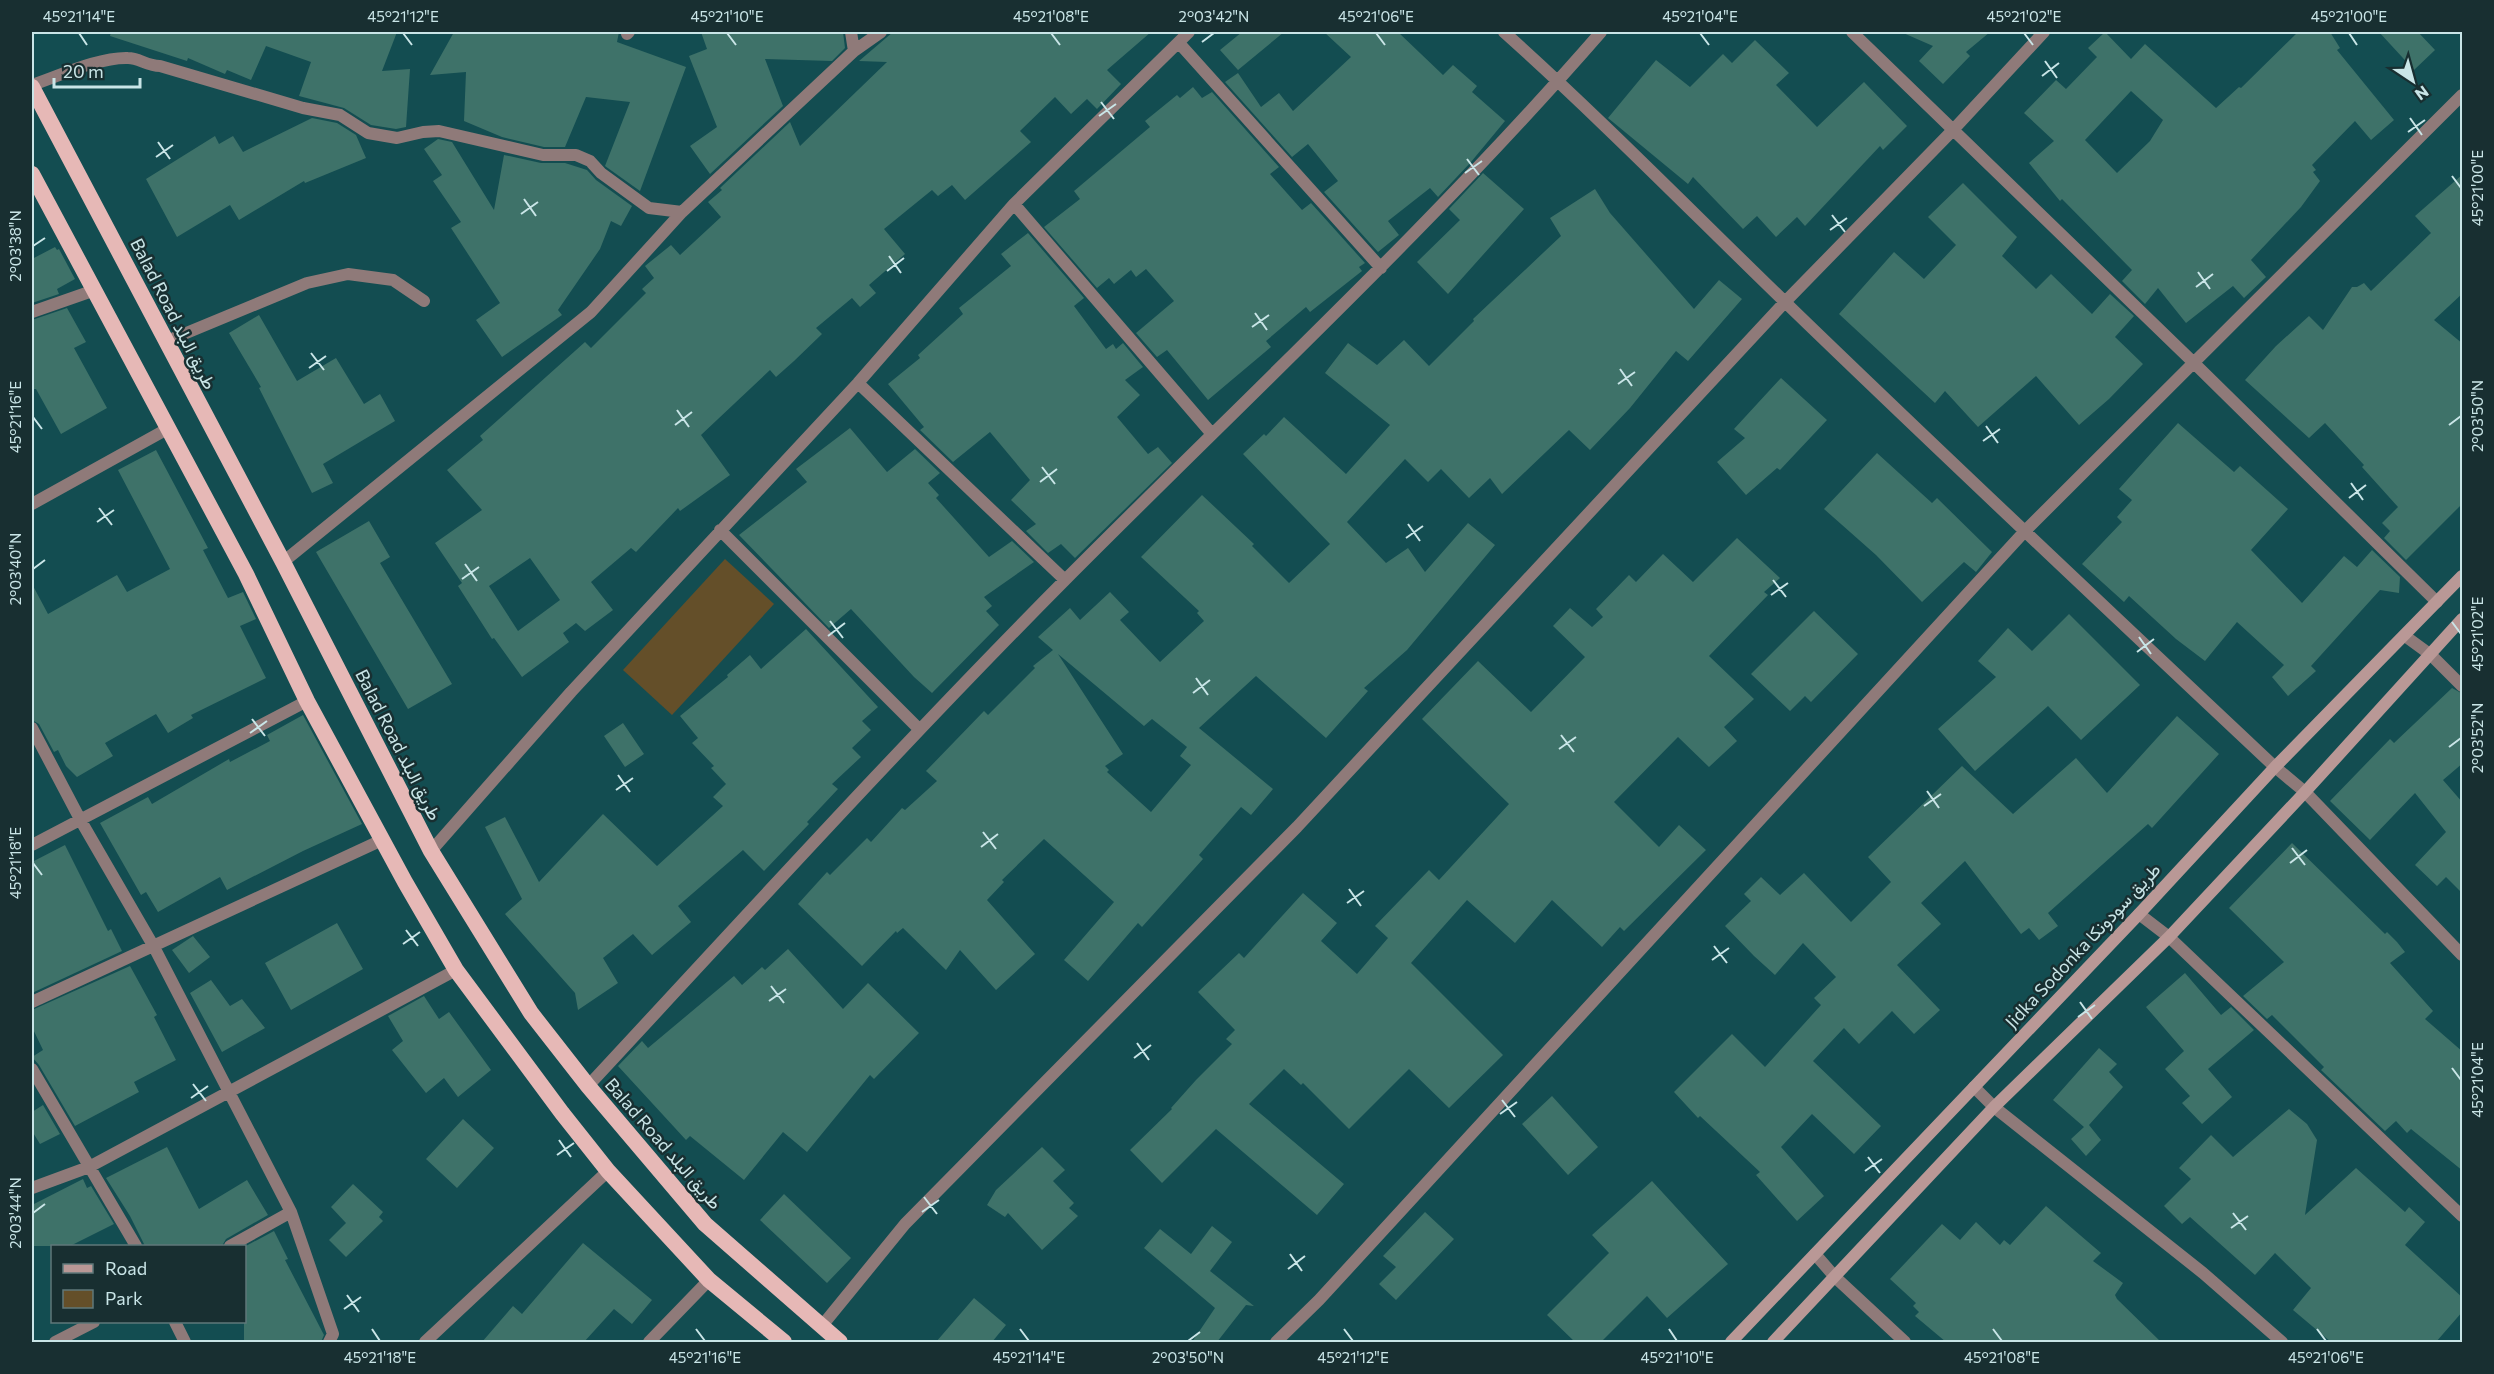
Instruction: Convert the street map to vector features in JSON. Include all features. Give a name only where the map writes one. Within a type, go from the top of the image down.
[{"type":"highway","name":"Balad Road طريق البلد","points":[[32,86],[204,415],[284,562],[431,851],[531,1013],[588,1086],[705,1224],[840,1342]]},
{"type":"highway","points":[[32,174],[246,574],[307,701],[456,970],[608,1171],[710,1280],[779,1341]]},
{"type":"main road","name":"Jidka Sodonka طريق سودونكا","points":[[1731,1342],[2139,914],[2275,767],[2463,576]]},
{"type":"main road","points":[[1773,1342],[1994,1107],[2169,937],[2463,619]]},
{"type":"street","points":[[851,32],[854,51]]},
{"type":"street","points":[[284,562],[591,312],[682,212],[854,51],[881,32]]},
{"type":"street","points":[[431,851],[571,692],[858,383],[1014,204],[1189,32]]},
{"type":"street","points":[[1504,32],[1558,81],[2025,531],[2275,767],[2305,792],[2463,955]]},
{"type":"street","points":[[588,1086],[920,729],[1065,580],[1381,268],[1558,81],[1601,32]]},
{"type":"street","points":[[1852,32],[2437,602]]},
{"type":"street","points":[[821,1327],[904,1224],[1297,827],[1785,302],[1953,130],[2044,32]]},
{"type":"street","points":[[1179,43],[1381,268]]},
{"type":"street","points":[[32,86],[108,60],[131,57],[149,66],[160,66],[303,108],[340,115],[368,133],[397,138],[439,131],[543,155],[576,155],[590,161],[601,173],[649,208],[682,212]]},
{"type":"street","points":[[1276,1342],[1319,1300],[2025,531],[2463,95]]},
{"type":"street","points":[[1014,204],[1212,434]]},
{"type":"street","points":[[167,341],[307,283],[348,274],[393,280],[424,301]]},
{"type":"street","points":[[32,312],[95,290]]},
{"type":"street","points":[[858,383],[1065,580]]},
{"type":"street","points":[[32,504],[169,428]]},
{"type":"street","points":[[720,530],[920,729]]},
{"type":"street","points":[[2405,636],[2431,655],[2463,686]]},
{"type":"street","points":[[32,845],[307,701]]},
{"type":"street","points":[[32,728],[81,821],[154,947],[291,1212],[333,1334],[329,1342]]},
{"type":"street","points":[[32,1002],[382,840]]},
{"type":"street","points":[[2139,914],[2169,937],[2463,1216]]},
{"type":"street","points":[[32,1188],[89,1167],[456,970]]},
{"type":"street","points":[[32,1068],[134,1245]]},
{"type":"street","points":[[1974,1087],[1994,1107],[2203,1273],[2282,1342]]},
{"type":"street","points":[[425,1342],[608,1171]]},
{"type":"street","points":[[232,1245],[291,1212]]},
{"type":"street","points":[[1815,1254],[1835,1277],[1905,1342]]},
{"type":"street","points":[[649,1342],[710,1280]]},
{"type":"street","points":[[55,1342],[92,1323]]},
{"type":"street","points":[[176,1323],[185,1342]]},
{"type":"green space","points":[[725,559],[774,604],[672,715],[623,670]]},
{"type":"building","points":[[111,32],[397,32],[382,71],[410,69],[406,127],[396,129],[371,125],[344,108],[299,96],[311,62],[266,46],[251,80],[227,70],[225,74],[188,58],[187,61],[110,36]]},
{"type":"building","points":[[454,32],[619,32],[617,42],[686,67],[640,191],[605,166],[630,102],[586,97],[565,147],[544,147],[502,137],[464,121],[466,72],[430,75]]},
{"type":"building","points":[[701,32],[843,32],[845,48],[832,61],[765,59],[783,106],[710,174],[690,146],[717,127],[689,56],[707,49]]},
{"type":"building","points":[[893,32],[1151,32],[1107,70],[1121,84],[1097,109],[1087,99],[1071,114],[1055,97],[1020,131],[1031,142],[965,200],[952,185],[938,196],[932,190],[884,229],[905,254],[869,285],[876,293],[860,307],[852,298],[816,328],[822,334],[794,361],[776,377],[770,370],[701,435],[730,475],[680,511],[678,508],[636,552],[631,548],[591,582],[613,610],[585,631],[576,623],[563,633],[569,642],[522,677],[494,638],[492,639],[458,586],[462,583],[435,543],[482,510],[447,470],[483,440],[480,436],[585,342],[591,348],[646,293],[642,289],[654,278],[645,266],[671,245],[680,255],[721,217],[708,202],[790,122],[800,146],[887,62],[859,61]],"holes":[[[530,558],[560,600],[518,631],[489,586]]]},
{"type":"building","points":[[1242,32],[1284,32],[1238,70],[1220,50]]},
{"type":"building","points":[[1324,32],[1398,32],[1443,75],[1453,65],[1477,86],[1472,92],[1505,121],[1438,197],[1430,188],[1388,221],[1399,235],[1378,252],[1324,192],[1338,181],[1308,144],[1292,157],[1225,82],[1238,73],[1261,107],[1279,93],[1293,111],[1351,57]]},
{"type":"building","points":[[1901,32],[1990,32],[1966,52],[1970,56],[1943,84],[1919,61],[1933,46]]},
{"type":"building","points":[[2105,32],[2131,59],[2145,44],[2216,108],[2239,87],[2241,88],[2298,32],[2330,32],[2340,48],[2337,50],[2394,120],[2371,140],[2355,121],[2312,165],[2316,170],[2313,172],[2320,181],[2301,207],[2251,260],[2266,277],[2244,298],[2233,286],[2186,323],[2158,288],[2145,304],[2122,281],[2132,270],[2062,199],[2060,201],[2029,163],[2054,141],[2024,113],[2056,80],[2066,89],[2097,57],[2088,48]],"holes":[[[2131,91],[2163,120],[2150,141],[2117,173],[2085,140]]]},
{"type":"building","points":[[2379,32],[2418,32],[2435,50],[2414,70]]},
{"type":"building","points":[[1755,40],[1789,73],[1776,85],[1817,127],[1864,82],[1907,126],[1883,150],[1880,146],[1805,226],[1797,217],[1776,237],[1757,216],[1743,229],[1693,177],[1688,184],[1608,118],[1656,60],[1690,87],[1723,54],[1732,63]]},
{"type":"building","points":[[1193,87],[1202,98],[1212,92],[1279,167],[1270,174],[1302,210],[1311,203],[1365,263],[1359,267],[1362,271],[1310,312],[1306,307],[1266,341],[1271,347],[1208,400],[1167,350],[1157,357],[1136,333],[1174,301],[1146,269],[1136,277],[1131,270],[1114,284],[1109,278],[1097,288],[1044,227],[1080,199],[1074,191],[1150,127],[1145,121],[1177,95],[1180,98]]},
{"type":"building","points":[[312,118],[337,123],[356,135],[366,158],[305,183],[304,181],[239,220],[230,205],[177,237],[146,179],[215,136],[219,144],[233,136],[243,152]]},
{"type":"building","points":[[438,139],[452,142],[494,210],[504,155],[541,163],[565,163],[587,170],[596,180],[632,206],[621,226],[611,221],[600,249],[558,310],[562,315],[502,357],[476,320],[500,303],[451,228],[461,222],[433,181],[442,175],[424,149]]},
{"type":"building","points":[[1483,173],[1524,209],[1448,294],[1417,262],[1460,220],[1449,209]]},
{"type":"building","points":[[2463,174],[2463,293],[2434,320],[2463,344],[2463,503],[2406,560],[2384,538],[2390,531],[2382,523],[2398,507],[2362,467],[2364,465],[2325,423],[2309,438],[2245,380],[2276,346],[2309,316],[2323,330],[2352,287],[2364,283],[2371,291],[2431,233],[2415,216]]},
{"type":"building","points":[[1963,183],[2017,237],[2002,256],[2036,289],[2051,274],[2092,314],[2110,294],[2134,316],[2115,337],[2143,364],[2109,399],[2079,425],[2036,376],[1978,427],[1945,391],[1935,403],[1839,314],[1894,252],[1924,279],[1956,245],[1928,217]]},
{"type":"building","points":[[1595,189],[1610,213],[1694,309],[1719,280],[1742,299],[1688,361],[1676,351],[1630,408],[1590,450],[1569,430],[1502,494],[1490,478],[1469,498],[1441,469],[1428,482],[1405,459],[1347,522],[1386,563],[1408,548],[1425,572],[1468,523],[1495,545],[1407,650],[1364,688],[1368,691],[1326,738],[1256,676],[1199,728],[1273,789],[1251,815],[1241,807],[1199,855],[1203,859],[1142,927],[1138,923],[1088,981],[1064,960],[1114,902],[1044,839],[1002,880],[1004,882],[987,900],[1035,954],[996,990],[960,950],[946,970],[903,928],[897,933],[896,931],[862,966],[798,904],[827,872],[830,875],[867,838],[871,842],[902,808],[905,810],[937,781],[926,771],[984,711],[988,715],[1035,668],[1033,666],[1053,650],[1038,637],[1070,608],[1080,620],[1110,592],[1129,612],[1120,620],[1160,662],[1204,621],[1197,613],[1199,611],[1141,557],[1202,495],[1254,544],[1252,546],[1289,583],[1330,544],[1243,454],[1264,434],[1266,436],[1284,417],[1346,474],[1390,425],[1325,373],[1348,343],[1377,365],[1404,340],[1429,366],[1474,321],[1473,319],[1561,236],[1550,218]],"holes":[[[1058,654],[1144,726],[1152,719],[1187,747],[1180,756],[1191,765],[1151,812],[1107,772],[1109,770],[1105,766],[1123,754]]]},
{"type":"building","points":[[1028,233],[1084,298],[1074,306],[1106,349],[1113,344],[1116,349],[1123,343],[1143,367],[1125,380],[1140,395],[1117,417],[1148,454],[1158,447],[1172,463],[1075,558],[1061,544],[1048,553],[1026,531],[1036,524],[1011,500],[1030,480],[990,432],[953,462],[920,430],[924,427],[888,384],[920,358],[918,355],[963,314],[959,308],[1011,266],[1001,254]]},
{"type":"building","points":[[55,247],[59,249],[75,279],[57,289],[59,294],[32,303],[32,259]]},
{"type":"building","points":[[67,308],[86,342],[74,348],[107,408],[61,434],[36,389],[32,389],[32,320]]},
{"type":"building","points":[[259,315],[297,381],[336,358],[364,404],[380,394],[395,421],[323,464],[333,483],[312,493],[259,388],[261,387],[229,333]]},
{"type":"building","points":[[1781,378],[1827,420],[1780,470],[1777,468],[1746,495],[1717,462],[1745,438],[1734,429]]},
{"type":"building","points":[[2178,423],[2234,472],[2240,466],[2288,509],[2251,550],[2302,603],[2344,556],[2357,567],[2372,550],[2400,577],[2399,593],[2380,590],[2311,666],[2316,671],[2288,696],[2272,677],[2284,665],[2237,622],[2205,661],[2176,639],[2129,596],[2124,602],[2082,564],[2122,522],[2117,517],[2132,500],[2119,489]]},
{"type":"building","points":[[850,428],[887,472],[915,449],[940,473],[928,483],[939,495],[936,498],[989,557],[1012,541],[1034,562],[984,597],[992,606],[986,611],[999,625],[932,693],[914,677],[851,609],[829,628],[739,535],[807,482],[796,469]]},
{"type":"building","points":[[156,450],[208,548],[203,550],[228,598],[243,592],[256,619],[240,626],[266,678],[191,715],[193,718],[168,733],[156,714],[105,743],[113,756],[77,777],[66,766],[58,750],[54,752],[39,724],[32,720],[32,584],[48,614],[117,575],[127,592],[170,569],[118,470]]},
{"type":"building","points":[[1877,453],[1932,503],[1937,498],[1992,552],[1976,572],[1964,562],[1922,602],[1876,555],[1824,509]]},
{"type":"building","points":[[369,521],[390,557],[380,563],[452,684],[408,709],[316,552]]},
{"type":"building","points":[[1737,538],[1780,578],[1764,592],[1768,595],[1709,656],[1754,699],[1724,727],[1737,741],[1709,767],[1678,737],[1614,802],[1659,847],[1679,825],[1706,850],[1624,931],[1620,927],[1602,947],[1552,900],[1515,943],[1467,900],[1411,963],[1503,1055],[1449,1108],[1409,1069],[1349,1129],[1303,1083],[1301,1085],[1284,1069],[1249,1104],[1344,1184],[1317,1215],[1216,1129],[1162,1183],[1130,1150],[1172,1109],[1196,1080],[1232,1044],[1226,1039],[1235,1030],[1198,992],[1239,953],[1244,958],[1303,893],[1337,923],[1321,941],[1357,974],[1388,938],[1375,926],[1429,870],[1439,880],[1509,804],[1422,719],[1478,661],[1531,712],[1585,657],[1553,626],[1570,608],[1592,627],[1603,617],[1596,609],[1629,575],[1636,582],[1663,554],[1693,582]]},
{"type":"building","points":[[1814,611],[1858,654],[1811,702],[1805,696],[1790,711],[1751,674]]},
{"type":"building","points":[[2069,614],[2140,685],[2081,740],[2048,706],[1975,771],[1938,729],[1996,677],[1978,661],[2008,628],[2032,651]]},
{"type":"building","points":[[806,629],[878,707],[862,721],[871,730],[852,748],[861,757],[832,784],[838,789],[807,822],[809,824],[764,871],[743,850],[678,906],[691,922],[652,955],[633,934],[603,958],[618,983],[578,1010],[575,993],[505,914],[522,899],[485,827],[505,817],[539,882],[603,814],[657,866],[723,806],[713,797],[726,784],[711,768],[714,766],[692,743],[698,738],[680,716],[728,677],[727,675],[750,655],[761,669]]},
{"type":"building","points":[[2452,688],[2463,694],[2463,763],[2443,780],[2463,803],[2463,894],[2446,877],[2437,886],[2415,865],[2446,832],[2415,793],[2370,840],[2330,801],[2390,739],[2394,743]]},
{"type":"building","points":[[303,715],[362,824],[227,890],[220,877],[158,912],[146,892],[141,895],[100,823],[148,797],[152,804],[229,759],[230,762],[270,741],[267,735]]},
{"type":"building","points":[[2177,716],[2219,754],[2152,828],[2148,824],[2048,913],[2058,926],[2039,940],[2029,928],[2021,934],[1965,861],[1921,903],[1941,924],[1897,965],[1940,1010],[1914,1034],[1892,1011],[1859,1044],[1844,1028],[1813,1061],[1881,1126],[1854,1154],[1812,1114],[1781,1147],[1824,1196],[1797,1221],[1756,1175],[1760,1172],[1700,1116],[1698,1118],[1674,1092],[1732,1034],[1765,1067],[1821,1005],[1814,998],[1836,977],[1803,943],[1775,975],[1725,926],[1751,901],[1744,894],[1761,877],[1780,895],[1804,873],[1851,922],[1891,882],[1868,857],[1962,766],[2013,814],[2076,758],[2107,793]]},
{"type":"building","points":[[623,723],[644,754],[625,767],[604,736]]},
{"type":"building","points":[[2292,843],[2385,934],[2387,932],[2397,942],[2405,952],[2390,963],[2433,1011],[2425,1019],[2463,1052],[2463,1171],[2411,1129],[2407,1133],[2396,1121],[2385,1131],[2321,1070],[2324,1067],[2272,1015],[2267,1019],[2243,996],[2284,962],[2229,908]]},
{"type":"building","points":[[65,845],[108,931],[111,929],[122,951],[32,993],[32,862]]},
{"type":"building","points":[[337,923],[363,969],[291,1010],[265,963]]},
{"type":"building","points":[[193,936],[210,957],[189,973],[172,950]]},
{"type":"building","points":[[788,949],[843,1009],[868,983],[919,1033],[874,1079],[870,1075],[807,1152],[783,1132],[744,1180],[690,1136],[686,1140],[618,1066],[642,1041],[648,1048],[734,976],[742,985],[762,967],[765,970]]},
{"type":"building","points":[[130,966],[157,1015],[154,1017],[176,1060],[134,1082],[139,1092],[75,1126],[32,1057],[43,1050],[32,1027],[32,1010]]},
{"type":"building","points":[[2185,973],[2221,1015],[2231,1007],[2254,1030],[2208,1069],[2232,1097],[2202,1124],[2182,1103],[2190,1096],[2165,1069],[2184,1051],[2146,1007]]},
{"type":"building","points":[[211,980],[230,1006],[242,999],[265,1028],[222,1052],[190,993]]},
{"type":"building","points":[[424,996],[439,1019],[449,1012],[491,1070],[458,1097],[444,1078],[426,1093],[392,1050],[403,1041],[388,1016]]},
{"type":"building","points":[[2099,1048],[2117,1064],[2109,1072],[2123,1087],[2089,1125],[2101,1140],[2086,1156],[2071,1139],[2084,1127],[2053,1100]]},
{"type":"building","points":[[1552,1096],[1598,1147],[1568,1175],[1522,1124]]},
{"type":"building","points":[[43,1105],[60,1134],[40,1144],[32,1131],[32,1112]]},
{"type":"building","points":[[2289,1109],[2307,1124],[2317,1140],[2305,1215],[2356,1168],[2405,1212],[2409,1207],[2425,1222],[2405,1245],[2463,1298],[2463,1311],[2436,1342],[2331,1342],[2293,1310],[2311,1288],[2275,1253],[2255,1275],[2190,1217],[2182,1224],[2164,1206],[2191,1179],[2179,1168],[2211,1135],[2233,1157]]},
{"type":"building","points":[[463,1119],[494,1148],[457,1188],[426,1159]]},
{"type":"building","points":[[167,1147],[199,1209],[247,1180],[268,1215],[226,1239],[223,1245],[144,1245],[130,1216],[106,1178]]},
{"type":"building","points":[[1042,1147],[1065,1170],[1053,1181],[1074,1203],[1069,1208],[1078,1216],[1042,1250],[1008,1213],[1005,1217],[987,1205],[996,1190]]},
{"type":"building","points":[[83,1179],[87,1188],[91,1186],[114,1224],[72,1245],[32,1246],[32,1205]]},
{"type":"building","points":[[1652,1181],[1728,1264],[1667,1318],[1647,1296],[1601,1342],[1575,1342],[1547,1315],[1609,1253],[1592,1235]]},
{"type":"building","points":[[353,1184],[383,1212],[379,1217],[383,1221],[346,1257],[329,1240],[346,1223],[331,1207]]},
{"type":"building","points":[[784,1194],[851,1258],[827,1283],[760,1220]]},
{"type":"building","points":[[2046,1206],[2101,1253],[2093,1261],[2123,1283],[2115,1295],[2117,1299],[2161,1342],[1946,1342],[1915,1316],[1919,1312],[1913,1306],[1916,1303],[1890,1279],[1942,1224],[1960,1240],[1976,1222],[2000,1245],[2004,1240],[2010,1245]]},
{"type":"building","points":[[1425,1212],[1454,1239],[1396,1300],[1379,1284],[1396,1267],[1383,1256]]},
{"type":"building","points":[[1212,1226],[1232,1242],[1210,1271],[1254,1306],[1246,1305],[1217,1342],[1192,1342],[1215,1308],[1144,1248],[1160,1229],[1191,1254]]},
{"type":"building","points":[[274,1231],[288,1259],[285,1260],[324,1335],[321,1342],[244,1342],[246,1246]]},
{"type":"building","points":[[583,1243],[652,1300],[632,1324],[614,1309],[584,1342],[482,1342],[513,1306],[522,1314]]},
{"type":"building","points":[[974,1298],[1006,1325],[992,1342],[936,1342]]}]
